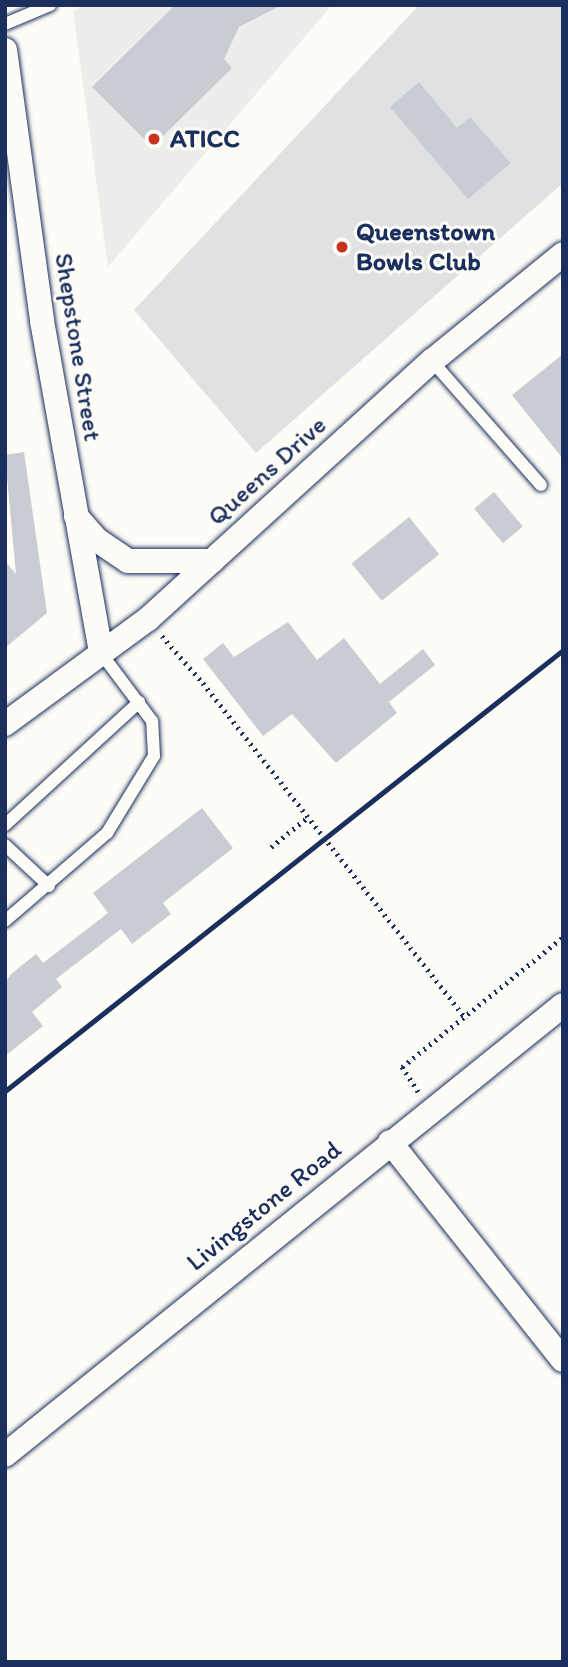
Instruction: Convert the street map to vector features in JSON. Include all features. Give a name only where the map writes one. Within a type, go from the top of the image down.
[{"type":"street","name":"Shepstone Street","points":[[5,50],[9,111],[101,653]]},
{"type":"street","name":"Queens Drive","points":[[5,724],[148,619],[432,361],[563,254]]},
{"type":"street","points":[[76,515],[97,540],[128,561],[212,561]]},
{"type":"street","name":"Livingstone Road","points":[[5,1455],[563,1005]]},
{"type":"street","points":[[390,1142],[563,1360]]},
{"type":"lane","points":[[5,24],[50,5]]},
{"type":"lane","points":[[432,361],[541,485]]},
{"type":"lane","points":[[5,921],[49,887],[107,834],[150,766],[155,732],[139,702],[101,653]]},
{"type":"lane","points":[[5,824],[139,702]]},
{"type":"lane","points":[[5,845],[49,887]]},
{"type":"path","points":[[148,619],[203,683],[466,1019]]},
{"type":"path","points":[[271,846],[308,817]]},
{"type":"path","points":[[402,1067],[466,1019],[563,937]]},
{"type":"shaded area","name":"ATICC","points":[[83,5],[332,5],[108,267],[73,11]]},
{"type":"shaded area","name":"Queenstown Bowls Club","points":[[419,5],[563,5],[563,183],[256,453],[134,310]]},
{"type":"building","points":[[175,5],[282,5],[239,27],[224,59],[232,68],[152,147],[92,87]]},
{"type":"building","points":[[419,82],[457,128],[470,117],[511,163],[468,199],[390,107]]},
{"type":"building","points":[[563,354],[563,459],[512,395]]},
{"type":"building","points":[[24,452],[47,613],[5,648],[5,561],[16,574],[5,455]]},
{"type":"building","points":[[494,492],[523,526],[503,543],[474,509]]},
{"type":"building","points":[[409,517],[439,554],[382,601],[351,564]]},
{"type":"building","points":[[288,622],[317,660],[344,638],[380,684],[423,649],[435,665],[389,702],[397,713],[336,763],[292,714],[263,736],[203,659],[223,643],[234,657]]},
{"type":"building","points":[[202,808],[233,848],[163,903],[171,914],[132,944],[121,929],[56,979],[62,987],[32,1012],[43,1026],[5,1056],[5,983],[11,974],[36,954],[43,963],[108,913],[93,893]]},
{"type":"railway","points":[[5,1091],[563,650]]},
{"type":"place","name":"ATICC","points":[[154,139]]},
{"type":"place","name":"Queenstown Bowls Club","points":[[342,247]]}]
